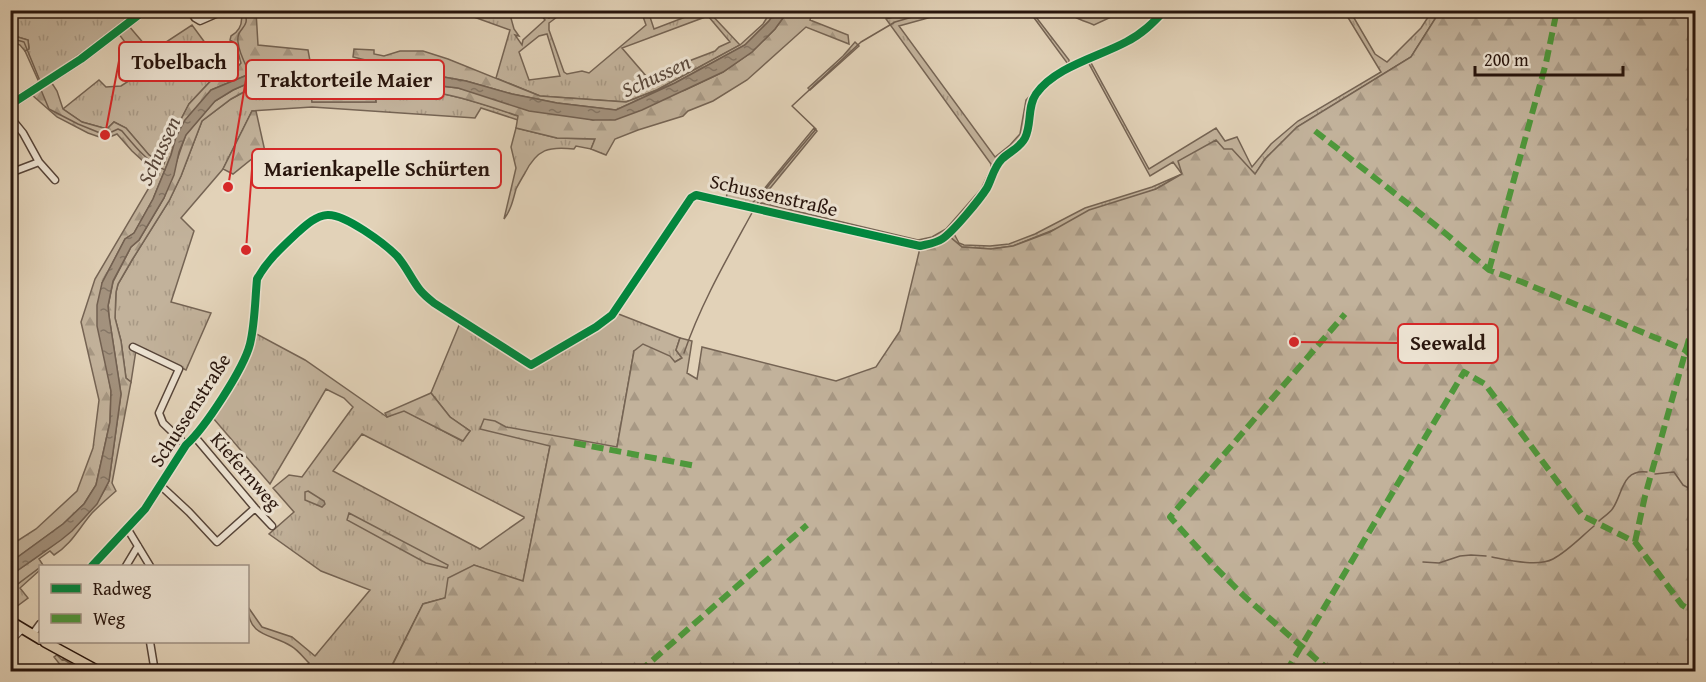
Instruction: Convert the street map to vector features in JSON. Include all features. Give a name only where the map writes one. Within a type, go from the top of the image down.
[{"type":"main road","points":[[10,621],[36,637]]},
{"type":"main road","points":[[47,643],[100,672]]},
{"type":"street","points":[[10,105],[81,59],[145,10]]},
{"type":"street","points":[[190,10],[200,21],[216,14]]},
{"type":"street","name":"Schussenstraße","points":[[94,565],[145,509],[186,445],[209,418],[234,377],[250,347],[257,279],[261,272],[284,245],[308,223],[319,217],[328,214],[340,216],[354,224],[397,257],[420,290],[434,303],[531,365],[596,327],[612,315],[691,198],[696,195],[920,246],[942,239],[981,196],[1002,159],[1021,144],[1026,136],[1033,100],[1044,86],[1074,65],[1127,42],[1143,32],[1165,10]]},
{"type":"street","points":[[10,117],[23,133],[39,162],[55,180]]},
{"type":"street","points":[[10,173],[39,162]]},
{"type":"street","points":[[133,346],[179,369],[159,414],[163,423],[186,445]]},
{"type":"street","name":"Kiefernweg","points":[[195,437],[272,526]]},
{"type":"street","points":[[161,486],[218,542],[255,508]]},
{"type":"street","points":[[127,528],[149,565]]},
{"type":"street","points":[[127,565],[138,546]]},
{"type":"street","points":[[10,640],[21,629]]},
{"type":"street","points":[[148,643],[155,672]]},
{"type":"green space","points":[[463,10],[509,11],[514,29],[519,36],[515,35],[522,45],[523,40],[545,20],[538,11],[542,11],[549,18],[558,11],[565,11],[549,23],[549,30],[564,72],[567,74],[582,71],[589,73],[646,25],[641,11],[648,11],[654,29],[701,11],[710,11],[740,45],[657,90],[626,102],[540,96],[496,78],[510,30],[460,12]],"holes":[[[708,16],[730,42],[715,51],[647,77],[622,48]],[[547,34],[560,76],[529,80],[519,52],[539,36]]]},
{"type":"green space","points":[[975,10],[985,13],[959,17],[953,11],[899,26],[995,157],[1020,134],[1026,100],[1037,88],[1068,64],[1029,11],[1033,13],[1069,60],[1069,64],[1038,90],[1021,141],[997,161],[984,189],[956,222],[941,235],[923,243],[759,207],[762,203],[918,240],[932,237],[946,229],[981,189],[991,164],[886,19],[914,11]]},
{"type":"green space","points":[[23,11],[136,11],[39,82],[25,51],[29,48],[28,40],[11,35],[10,20]]},
{"type":"green space","points":[[241,11],[256,11],[258,45],[308,50],[310,61],[343,62],[360,67],[378,68],[382,64],[353,57],[354,49],[374,50],[374,54],[384,56],[400,51],[423,51],[540,96],[626,102],[657,90],[740,45],[763,24],[771,11],[776,11],[745,45],[675,83],[616,110],[557,103],[438,76],[399,73],[334,76],[278,69],[257,71],[211,90],[176,137],[153,199],[134,233],[125,239],[102,283],[111,391],[110,422],[96,485],[84,504],[63,524],[11,562],[11,545],[36,529],[77,491],[93,448],[99,400],[81,322],[95,279],[156,173],[117,134],[105,139],[88,133],[57,117],[31,94],[50,80],[57,91],[63,109],[82,122],[107,129],[114,122],[126,128],[149,155],[164,164],[176,129],[189,104],[221,70],[226,79],[241,63],[237,47],[230,40],[240,26]]},
{"type":"green space","points":[[788,11],[813,11],[810,20],[848,35],[849,44],[806,27],[747,80],[713,101],[688,111],[683,116],[615,139],[606,155],[591,149],[595,139],[557,138],[516,128],[518,116],[466,99],[430,92],[412,90],[375,94],[376,102],[312,102],[310,85],[290,84],[251,88],[231,99],[202,121],[169,201],[118,284],[115,318],[126,378],[131,382],[112,483],[116,491],[92,513],[65,546],[54,555],[50,551],[39,559],[43,565],[39,565],[39,568],[11,589],[11,575],[79,523],[101,496],[109,481],[121,394],[108,306],[113,282],[131,247],[139,240],[164,198],[186,134],[215,101],[256,80],[275,77],[300,78],[327,88],[360,90],[378,83],[424,84],[458,88],[593,120],[685,90],[723,72],[752,52],[775,29]]},
{"type":"green space","points":[[1066,11],[1124,11],[1094,25]]},
{"type":"green space","points":[[1344,11],[1350,11],[1375,54],[1387,62],[1421,28],[1432,11],[1440,11],[1411,57],[1297,127],[1265,159],[1255,175],[1232,150],[1182,174],[1173,162],[1150,176],[1088,62],[1090,61],[1149,169],[1216,128],[1225,141],[1237,137],[1252,167],[1271,144],[1298,121],[1381,72]]},
{"type":"green space","points":[[1440,11],[1695,11],[1695,671],[389,672],[423,604],[445,598],[448,578],[474,565],[523,581],[550,446],[480,429],[484,419],[495,421],[506,427],[617,447],[634,351],[643,344],[670,356],[675,362],[682,358],[676,350],[680,338],[692,341],[687,373],[697,379],[702,347],[836,381],[876,367],[900,331],[920,248],[935,246],[950,237],[962,247],[991,249],[1013,246],[1050,232],[1089,210],[1156,189],[1182,174],[1178,161],[1216,140],[1224,149],[1232,149],[1255,174],[1265,159],[1297,127],[1411,57]]},
{"type":"green space","points":[[128,25],[151,52],[192,25],[214,55],[221,70],[189,104],[176,129],[164,165],[149,155],[126,128],[114,122],[107,129],[82,122],[63,109],[99,80],[106,87],[121,86],[138,75],[130,62],[137,58],[118,33]]},
{"type":"green space","points":[[11,35],[28,40],[29,49],[25,51],[20,45],[11,41]]},
{"type":"green space","points":[[855,42],[859,46],[810,90],[808,88]]},
{"type":"green space","points":[[290,84],[310,85],[312,102],[376,102],[375,94],[412,90],[448,95],[519,116],[518,120],[481,108],[475,118],[312,107],[252,111],[223,169],[181,218],[194,231],[171,302],[211,313],[186,370],[132,344],[131,348],[136,350],[131,382],[126,378],[115,318],[118,284],[169,201],[202,121],[231,99],[251,88]]},
{"type":"green space","points":[[252,111],[256,111],[272,183],[266,188],[253,158],[233,174],[223,169]]},
{"type":"green space","points":[[516,128],[557,138],[595,139],[591,149],[576,146],[574,149],[557,148],[539,154],[518,185],[504,219],[516,168],[511,147]]},
{"type":"green space","points":[[814,128],[817,131],[767,192],[759,207],[751,205]]},
{"type":"green space","points":[[1182,174],[1156,189],[1013,246],[991,249],[962,247],[950,237],[953,232],[959,243],[964,245],[1009,244],[1035,234],[1085,208],[1152,187]]},
{"type":"green space","points":[[730,179],[762,192],[751,205],[726,199]]},
{"type":"green space","points":[[616,313],[680,338],[676,350],[682,358],[675,362],[634,351],[617,447],[550,446],[523,582],[474,565],[445,598],[423,604],[389,671],[299,671],[309,663],[291,646],[257,629],[249,617],[249,608],[262,627],[292,637],[315,656],[370,590],[321,571],[269,534],[294,512],[273,488],[289,475],[302,477],[353,407],[344,398],[326,389],[270,484],[213,418],[233,386],[253,332],[305,360],[387,417],[404,410],[462,441],[470,431],[450,417],[431,393],[460,323],[524,365],[533,367]],"holes":[[[362,434],[524,518],[480,549],[333,471]]]},
{"type":"green space","points":[[431,393],[450,417],[470,431],[463,441],[404,411],[387,417],[385,413]]},
{"type":"green space","points":[[308,491],[325,504],[322,507],[305,500],[305,492]]},
{"type":"green space","points":[[349,513],[448,565],[447,568],[426,563],[347,520]]},
{"type":"green space","points":[[39,568],[39,571],[20,588],[28,598],[12,610],[13,616],[11,613],[11,589]]},
{"type":"green space","points":[[57,655],[82,671],[65,671],[54,657]]},
{"type":"water","points":[[776,11],[788,11],[775,29],[752,52],[723,72],[642,110],[615,120],[593,120],[529,111],[458,88],[424,84],[378,83],[360,90],[327,88],[300,78],[275,77],[256,80],[215,101],[186,135],[179,152],[174,175],[164,198],[139,240],[131,247],[113,281],[108,306],[121,394],[109,481],[97,504],[72,531],[11,575],[11,562],[63,524],[84,504],[96,485],[110,422],[111,391],[97,326],[97,305],[102,283],[125,239],[134,233],[153,199],[176,137],[185,120],[211,90],[257,71],[278,69],[334,76],[399,73],[438,76],[557,103],[616,110],[675,83],[745,45]]},
{"type":"waterway","points":[[244,10],[246,21],[239,33],[238,42],[241,55],[251,76]]},
{"type":"waterway","points":[[756,206],[764,191],[816,129],[792,106],[861,42],[895,22],[936,10]]},
{"type":"waterway","points":[[10,38],[24,42],[40,81]]},
{"type":"waterway","name":"Schussen","points":[[41,90],[49,109],[105,135],[118,129],[122,131],[147,158],[165,170]]},
{"type":"waterway","points":[[684,353],[707,298],[753,211]]},
{"type":"waterway","points":[[1599,521],[1613,508],[1628,478],[1639,472],[1647,472]]},
{"type":"waterway","points":[[1655,474],[1674,472],[1683,485],[1696,492]]},
{"type":"waterway","points":[[1492,557],[1523,562],[1547,561],[1564,552],[1594,526]]},
{"type":"waterway","points":[[1423,562],[1439,563],[1460,556],[1486,556]]},
{"type":"marked path","points":[[1489,270],[1546,63],[1557,10]]},
{"type":"marked path","points":[[1315,131],[1489,270],[1685,350],[1696,360]]},
{"type":"marked path","points":[[1331,672],[1244,596],[1170,517],[1345,314]]},
{"type":"marked path","points":[[1635,542],[1645,496],[1696,314]]},
{"type":"marked path","points":[[1286,672],[1464,372],[1485,384],[1583,516],[1635,542],[1682,605],[1696,614]]},
{"type":"marked path","points":[[574,443],[696,466]]},
{"type":"marked path","points":[[639,672],[807,525]]},
{"type":"cycle path","points":[[10,105],[81,59],[145,10]]},
{"type":"cycle path","points":[[93,565],[145,509],[186,445],[223,397],[240,368],[250,344],[257,279],[265,266],[280,250],[314,219],[327,215],[334,216],[364,230],[397,256],[420,290],[432,301],[531,365],[596,327],[612,315],[691,198],[696,195],[920,246],[940,240],[953,230],[979,200],[999,162],[1023,141],[1027,133],[1033,99],[1044,85],[1078,63],[1132,39],[1165,10]]},
{"type":"place","name":"Tobelbach","points":[[105,135]]},
{"type":"place","name":"Traktorteile Maier","points":[[228,187]]},
{"type":"place","name":"Marienkapelle Schürten","points":[[246,250]]},
{"type":"place","name":"Seewald","points":[[1294,342]]}]
